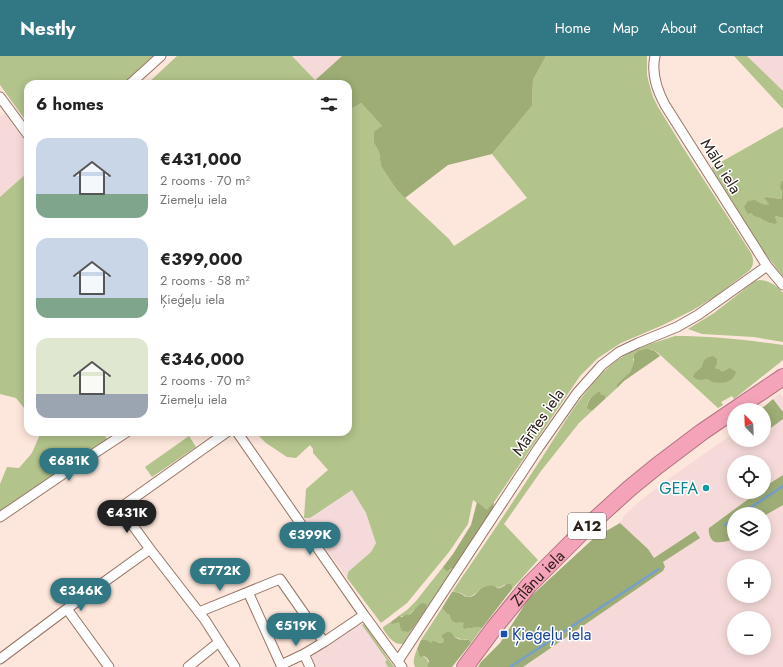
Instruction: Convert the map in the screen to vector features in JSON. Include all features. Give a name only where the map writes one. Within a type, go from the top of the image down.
[{"type":"highway","name":"Zīlānu iela","points":[[465,667],[529,585],[588,526],[660,463],[702,432],[783,377]]},
{"type":"street","points":[[134,80],[161,56]]},
{"type":"street","name":"Mālu iela","points":[[655,56],[653,68],[654,76],[662,101],[767,266],[783,284]]},
{"type":"street","points":[[0,97],[24,130]]},
{"type":"street","name":"Mārītes iela","points":[[400,664],[539,447],[577,393],[602,365],[615,355],[628,348],[692,319],[767,266]]},
{"type":"street","points":[[0,517],[68,470],[122,436]]},
{"type":"street","points":[[221,436],[120,508],[199,612],[235,667]]},
{"type":"street","points":[[240,436],[364,615],[400,664]]},
{"type":"street","points":[[0,659],[67,608],[150,549]]},
{"type":"street","points":[[199,612],[280,578],[324,642]]},
{"type":"street","points":[[248,592],[281,665],[324,642],[364,615]]},
{"type":"street","points":[[67,608],[109,667]]},
{"type":"street","points":[[188,667],[219,642]]},
{"type":"street","points":[[304,654],[310,667]]},
{"type":"shaded area","points":[[292,56],[342,56],[315,80]]},
{"type":"shaded area","points":[[747,56],[783,56],[783,91]]},
{"type":"shaded area","points":[[5,113],[24,140],[24,176],[0,197],[0,117]]},
{"type":"shaded area","points":[[780,393],[783,397],[783,412],[773,399]]},
{"type":"shaded area","points":[[783,419],[783,475],[771,483],[771,455],[727,455],[727,499],[748,499],[738,507],[727,507],[727,515],[709,528],[727,539],[727,551],[771,551],[771,512],[783,505],[783,667],[523,667],[663,571],[665,567],[663,562],[695,532],[654,558],[648,549],[620,523],[625,515],[640,501],[727,438],[727,447],[771,447],[771,428]]},
{"type":"shaded area","points":[[352,490],[366,513],[376,543],[371,552],[348,572],[347,578],[304,518],[310,518]]},
{"type":"shaded area","points":[[362,624],[366,626],[394,667],[334,667],[346,659],[345,653],[336,639],[352,627]]},
{"type":"shaded area","points":[[336,639],[345,653],[346,659],[334,667],[315,667],[311,657]]},
{"type":"green space","points":[[0,56],[153,56],[127,80],[24,80],[24,118],[0,85]]},
{"type":"green space","points":[[177,56],[292,56],[315,80],[151,80]]},
{"type":"green space","points":[[342,56],[546,56],[533,80],[532,106],[492,154],[448,165],[405,198],[396,189],[381,166],[379,152],[374,143],[374,132],[382,126],[361,103],[352,109],[352,80],[315,80]]},
{"type":"green space","points":[[546,56],[647,56],[647,75],[653,97],[658,107],[751,253],[753,264],[750,270],[716,296],[693,310],[621,343],[598,358],[580,376],[488,511],[473,500],[468,524],[449,552],[407,603],[381,623],[347,578],[348,572],[371,552],[376,543],[366,513],[352,490],[310,518],[304,518],[306,489],[328,470],[313,453],[313,449],[310,445],[296,458],[287,457],[266,443],[259,436],[352,436],[352,109],[361,103],[382,126],[374,143],[379,152],[381,166],[396,189],[449,239],[454,246],[527,198],[492,154],[532,106],[533,80]]},
{"type":"green space","points":[[734,56],[747,56],[783,91],[783,109]]},
{"type":"green space","points":[[783,127],[783,180],[781,182],[783,191],[782,198],[767,197],[765,198],[769,204],[751,213],[762,218],[763,220],[769,221],[772,224],[776,216],[783,218],[783,276],[764,252],[712,167]]},
{"type":"green space","points":[[24,176],[24,408],[16,398],[0,394],[0,197]]},
{"type":"green space","points":[[783,180],[783,218],[776,216],[775,218],[777,222],[774,224],[754,216],[751,213],[748,214],[744,207],[748,201],[755,200],[767,205],[769,204],[764,198],[782,198],[782,191],[780,187]]},
{"type":"green space","points":[[760,280],[773,284],[783,293],[783,342],[754,337],[702,334],[688,329],[714,313],[755,281]]},
{"type":"green space","points":[[675,336],[756,341],[783,345],[783,360],[734,399],[732,396],[721,402],[723,405],[718,408],[657,352],[651,349],[633,359],[634,362],[630,372],[617,384],[617,388],[605,399],[605,396],[596,395],[589,400],[587,405],[590,410],[593,410],[579,423],[541,471],[504,524],[538,560],[512,589],[512,587],[504,585],[498,588],[486,586],[470,597],[458,592],[452,592],[582,397],[591,386],[617,360],[633,351]]},
{"type":"green space","points":[[645,349],[653,350],[660,356],[624,381],[617,388],[617,384],[630,372],[634,362],[634,355],[638,351]]},
{"type":"green space","points":[[713,356],[717,359],[716,369],[719,369],[722,372],[730,368],[736,372],[735,376],[730,381],[716,383],[707,379],[700,380],[694,378],[693,376],[702,367],[705,359]]},
{"type":"green space","points":[[598,392],[605,396],[605,399],[593,410],[590,410],[587,408],[588,402]]},
{"type":"green space","points":[[773,399],[783,412],[783,419],[771,428],[771,403],[768,403]]},
{"type":"green space","points":[[39,436],[105,436],[108,440],[64,467],[0,511],[0,484],[7,467],[19,468],[32,453]]},
{"type":"green space","points":[[189,436],[196,447],[152,477],[145,467]]},
{"type":"green space","points":[[783,475],[783,505],[771,512],[771,507],[738,507],[748,499],[771,499],[771,483]]},
{"type":"green space","points":[[477,502],[487,510],[494,502],[493,510],[455,567],[447,571],[443,567],[471,525]]},
{"type":"green space","points":[[727,515],[727,541],[715,542],[712,540],[709,534],[709,528]]},
{"type":"green space","points":[[620,523],[648,549],[654,558],[695,531],[700,538],[663,562],[665,567],[663,571],[523,667],[478,667],[500,643],[529,598],[594,538]]},
{"type":"green space","points":[[443,567],[444,569],[450,570],[455,567],[426,609],[427,606],[415,610],[409,615],[397,617],[416,601]]},
{"type":"green space","points":[[511,584],[512,589],[482,628],[477,627],[465,629],[463,627],[464,623],[454,622],[450,615],[447,614],[442,608],[452,592],[458,592],[467,597],[471,597],[480,589],[485,587],[495,586],[497,588],[501,588]]},
{"type":"green space","points":[[423,603],[427,606],[426,609],[409,632],[402,631],[399,622],[391,623],[399,616],[402,617],[409,615]]},
{"type":"green space","points":[[442,608],[447,614],[464,623],[467,629],[474,627],[482,628],[471,643],[467,639],[462,640],[456,638],[444,639],[444,642],[431,644],[427,640],[421,640]]},
{"type":"green space","points":[[392,621],[391,623],[399,621],[400,627],[409,632],[413,628],[403,644],[394,642],[383,629],[383,627]]},
{"type":"green space","points":[[363,624],[366,626],[394,667],[388,667],[385,662],[387,660],[362,625]]},
{"type":"green space","points":[[447,632],[451,633],[454,637],[469,640],[471,643],[452,667],[427,667],[429,661],[424,656],[421,657],[419,655],[417,649],[421,640],[427,640],[431,643],[433,641],[439,643],[444,642],[442,635]]},
{"type":"green space","points":[[417,649],[418,653],[427,660],[427,667],[415,667],[414,660]]},
{"type":"waterway","points":[[752,507],[783,486]]},
{"type":"waterway","points":[[510,667],[659,569]]},
{"type":"place","name":"GEFA","points":[[706,488]]},
{"type":"place","name":"Ķieģeļu iela","points":[[504,634]]}]
